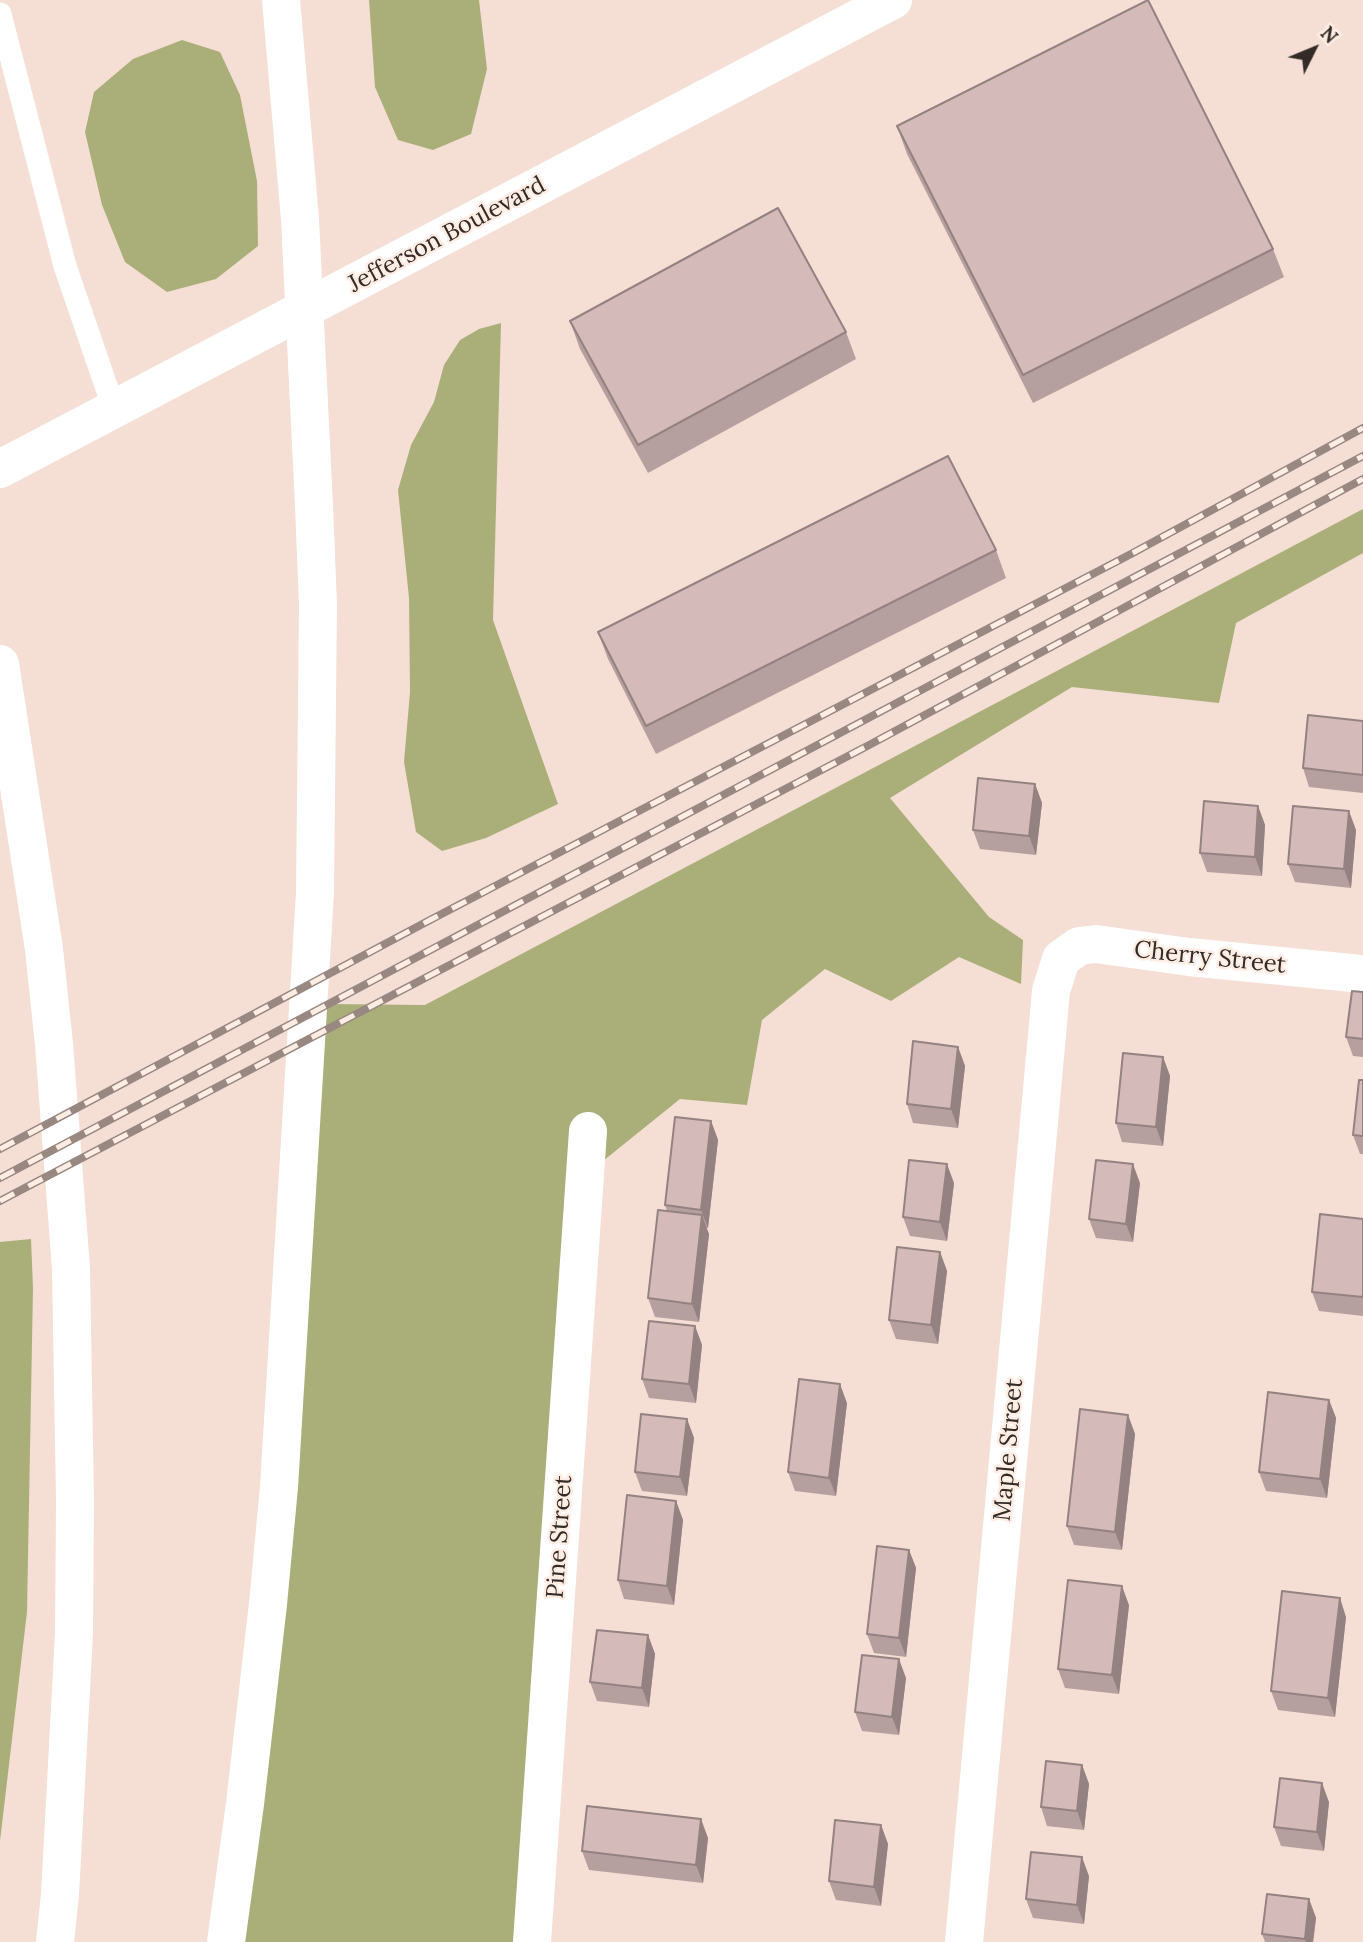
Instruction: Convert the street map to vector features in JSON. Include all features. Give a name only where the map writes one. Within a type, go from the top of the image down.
[{"type":"main road","points":[[226,1933],[247,1790],[278,1500],[315,893],[318,605],[300,219],[281,0]]},
{"type":"main road","name":"Jefferson Boulevard","points":[[0,469],[893,0]]},
{"type":"main road","points":[[0,664],[44,949],[64,1156],[71,1269],[74,1633],[61,1882],[55,1942]]},
{"type":"main road","name":"Cherry Street","points":[[1061,958],[1079,946],[1096,944],[1189,957],[1363,974]]},
{"type":"main road","name":"Maple Street","points":[[964,1942],[1051,991],[1061,958]]},
{"type":"main road","name":"Pine Street","points":[[532,1942],[588,1131]]},
{"type":"lane","points":[[0,14],[65,267],[114,409]]},
{"type":"green space","points":[[369,0],[479,0],[487,69],[471,134],[433,150],[398,140],[375,87]]},
{"type":"green space","points":[[182,40],[220,52],[240,95],[257,181],[258,246],[216,279],[167,292],[125,262],[102,205],[85,132],[94,92],[133,59]]},
{"type":"green space","points":[[501,323],[493,620],[558,804],[486,838],[442,851],[416,832],[404,762],[410,692],[409,598],[398,490],[411,445],[434,402],[444,365],[460,340],[479,329]]},
{"type":"green space","points":[[1363,509],[1363,553],[1236,623],[1219,703],[1072,687],[890,798],[989,917],[1023,940],[1021,984],[959,957],[891,1001],[825,969],[762,1020],[747,1105],[680,1099],[598,1165],[516,1942],[220,1942],[327,1004],[425,1005]]},
{"type":"green space","points":[[31,1239],[33,1288],[27,1612],[0,1841],[0,1242]]},
{"type":"building","points":[[1148,0],[1273,249],[1023,375],[897,126]]},
{"type":"building","points":[[778,208],[846,332],[638,445],[570,321]]},
{"type":"building","points":[[948,456],[996,550],[646,726],[598,632]]},
{"type":"building","points":[[1308,715],[1363,721],[1363,775],[1303,768]]},
{"type":"building","points":[[978,778],[1035,784],[1029,836],[973,830]]},
{"type":"building","points":[[1204,801],[1258,806],[1255,857],[1200,853]]},
{"type":"building","points":[[1293,806],[1349,811],[1344,869],[1288,864]]},
{"type":"building","points":[[1352,991],[1363,992],[1363,1039],[1346,1037]]},
{"type":"building","points":[[913,1041],[958,1047],[951,1109],[907,1104]]},
{"type":"building","points":[[1123,1053],[1163,1057],[1156,1127],[1116,1123]]},
{"type":"building","points":[[1359,1080],[1363,1080],[1363,1136],[1353,1135]]},
{"type":"building","points":[[675,1117],[711,1121],[701,1210],[665,1205]]},
{"type":"building","points":[[909,1160],[947,1164],[940,1222],[903,1217]]},
{"type":"building","points":[[1096,1160],[1133,1164],[1126,1224],[1089,1219]]},
{"type":"building","points":[[658,1210],[702,1215],[692,1304],[648,1298]]},
{"type":"building","points":[[1320,1214],[1363,1219],[1363,1297],[1312,1292]]},
{"type":"building","points":[[897,1247],[940,1252],[931,1325],[889,1320]]},
{"type":"building","points":[[649,1321],[695,1326],[689,1384],[642,1379]]},
{"type":"building","points":[[799,1379],[840,1384],[829,1478],[788,1472]]},
{"type":"building","points":[[1268,1392],[1329,1400],[1320,1479],[1259,1472]]},
{"type":"building","points":[[1080,1409],[1128,1415],[1115,1532],[1067,1526]]},
{"type":"building","points":[[641,1414],[687,1419],[680,1477],[635,1472]]},
{"type":"building","points":[[627,1495],[676,1501],[667,1586],[618,1580]]},
{"type":"building","points":[[877,1546],[909,1550],[899,1638],[867,1634]]},
{"type":"building","points":[[1068,1580],[1122,1586],[1112,1675],[1058,1669]]},
{"type":"building","points":[[1282,1591],[1340,1598],[1328,1698],[1271,1691]]},
{"type":"building","points":[[597,1630],[648,1635],[642,1688],[590,1682]]},
{"type":"building","points":[[862,1655],[899,1659],[892,1717],[855,1712]]},
{"type":"building","points":[[1046,1761],[1082,1765],[1077,1811],[1041,1807]]},
{"type":"building","points":[[1280,1778],[1322,1783],[1317,1832],[1274,1827]]},
{"type":"building","points":[[587,1806],[701,1819],[696,1865],[582,1851]]},
{"type":"building","points":[[835,1820],[881,1825],[874,1887],[829,1881]]},
{"type":"building","points":[[1031,1852],[1082,1857],[1077,1905],[1026,1899]]},
{"type":"building","points":[[1267,1894],[1309,1899],[1305,1939],[1262,1934]]},
{"type":"railway","points":[[0,1149],[430,920],[1131,554],[1363,428]]},
{"type":"railway","points":[[0,1178],[1363,456]]},
{"type":"railway","points":[[0,1201],[871,744],[1363,479]]}]
